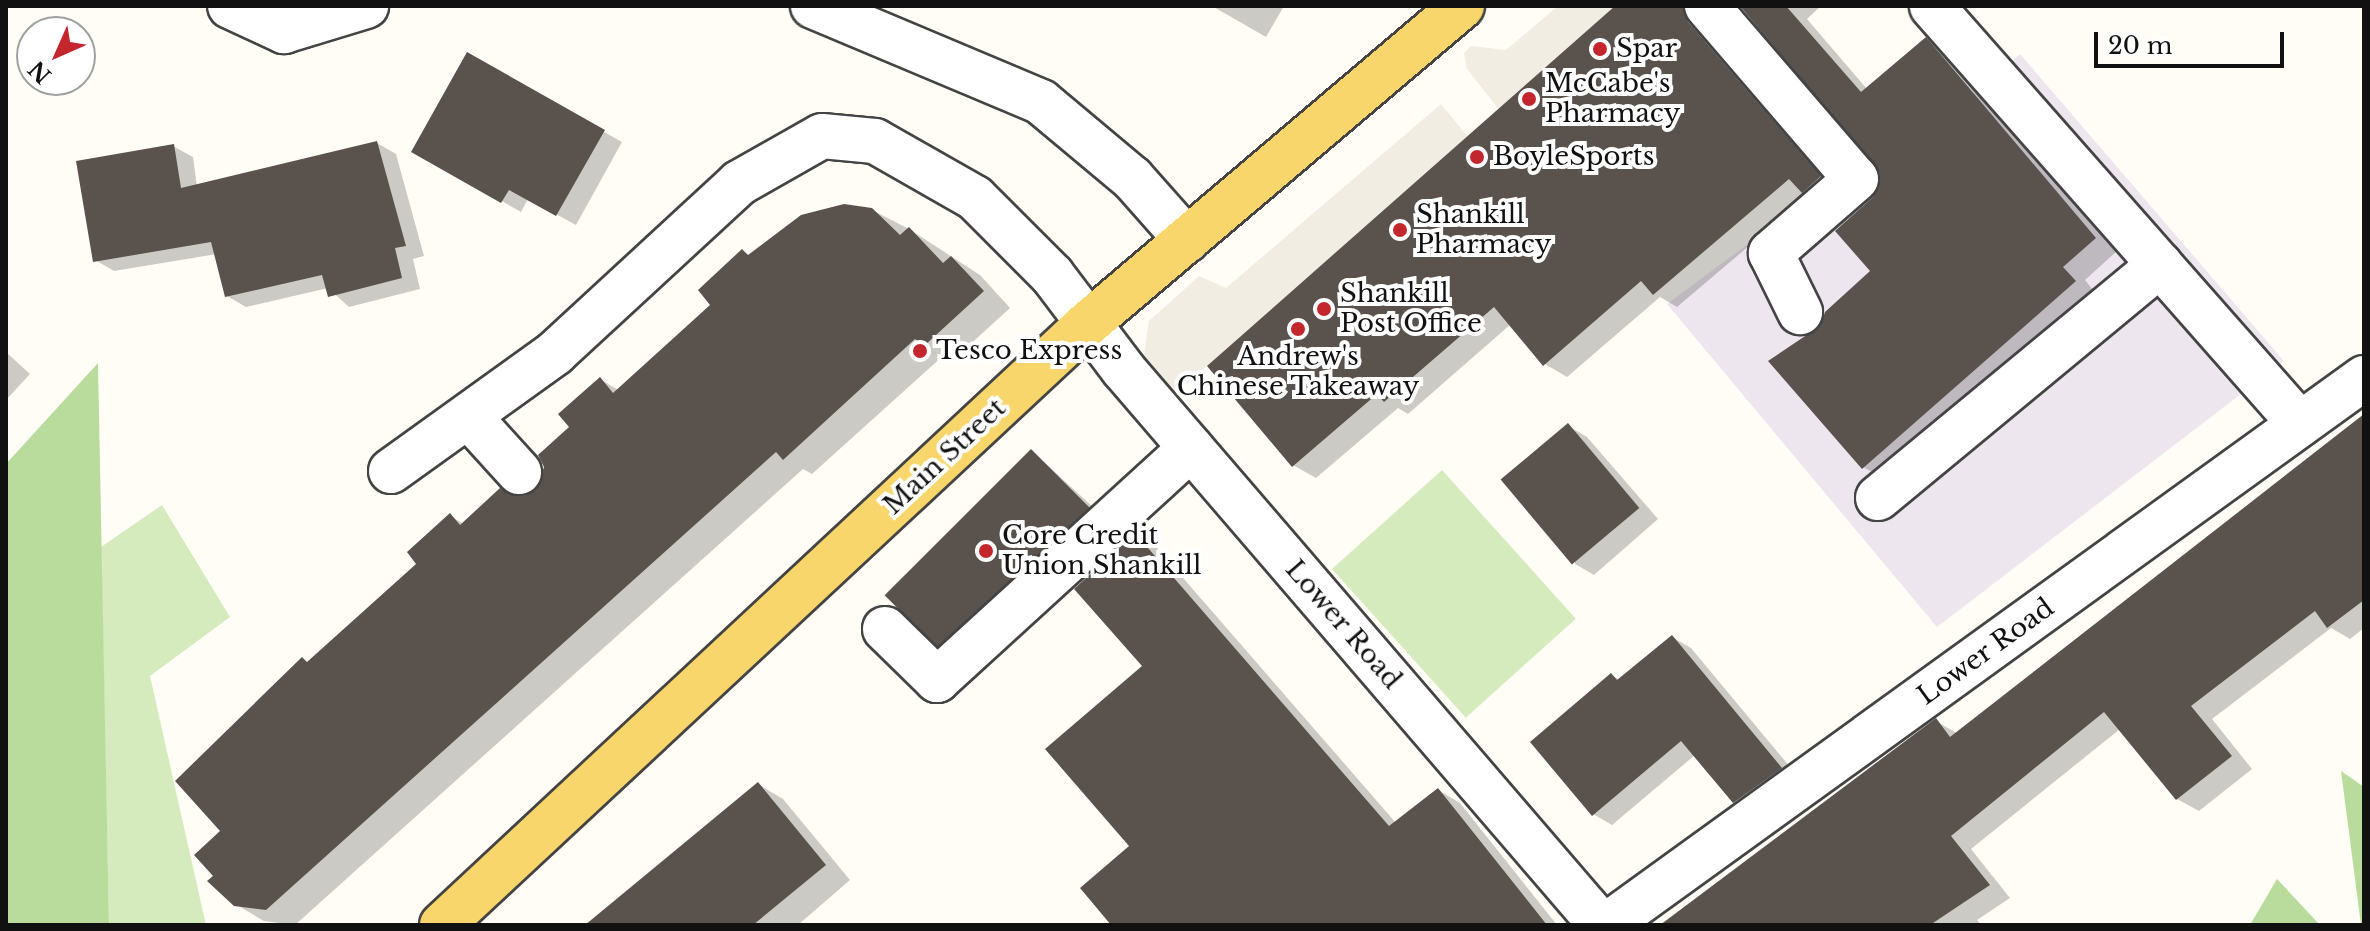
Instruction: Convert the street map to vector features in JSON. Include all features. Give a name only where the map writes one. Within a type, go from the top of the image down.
[{"type":"main road","name":"Main Street","points":[[442,925],[1086,325],[1462,6]]},
{"type":"street","points":[[230,6],[284,31],[366,6]]},
{"type":"street","points":[[813,6],[1041,102],[1132,178],[1187,240]]},
{"type":"street","points":[[1707,6],[1856,179],[1771,253],[1800,312]]},
{"type":"street","points":[[1932,6],[2300,424]]},
{"type":"street","name":"Lower Road","points":[[391,471],[470,418],[648,275],[739,183],[822,136],[875,141],[975,198],[1052,275],[1086,325],[1601,925]]},
{"type":"street","points":[[1878,498],[2160,265]]},
{"type":"street","name":"Lower Road","points":[[1607,925],[2364,378]]},
{"type":"street","points":[[470,418],[519,472]]},
{"type":"street","points":[[885,629],[937,680],[1191,448]]},
{"type":"shaded area","points":[[1558,6],[1617,6],[1500,111],[1467,69],[1464,53],[1471,46],[1506,50]]},
{"type":"shaded area","points":[[2020,54],[2284,361],[1937,627],[1667,304],[1855,165],[1873,182]]},
{"type":"shaded area","points":[[1441,104],[1468,137],[1165,403],[1144,355],[1149,321],[1199,276],[1226,288]]},
{"type":"green space","points":[[98,363],[109,925],[6,925],[6,464]]},
{"type":"green space","points":[[1442,470],[1576,619],[1466,718],[1332,569]]},
{"type":"green space","points":[[162,505],[230,617],[150,676],[206,925],[109,925],[101,547]]},
{"type":"green space","points":[[2341,771],[2364,787],[2364,925],[2361,925]]},
{"type":"green space","points":[[2277,879],[2320,925],[2250,925]]},
{"type":"building","points":[[1615,6],[1683,6],[1688,22],[1821,176],[1802,193],[1789,179],[1653,295],[1641,281],[1543,366],[1494,307],[1384,402],[1377,394],[1292,467],[1207,366]]},
{"type":"building","points":[[1740,6],[1786,6],[1861,92],[1926,37],[2096,238],[2063,267],[2076,281],[1862,469],[1768,361],[1820,326],[1825,312],[1870,271],[1835,231],[1873,197],[1880,174]]},
{"type":"building","points":[[467,52],[605,130],[556,216],[509,190],[501,203],[411,152]]},
{"type":"building","points":[[377,141],[406,246],[395,248],[402,278],[328,297],[322,275],[225,297],[211,242],[93,262],[76,161],[174,144],[181,188]]},
{"type":"building","points":[[844,204],[872,208],[900,235],[909,227],[943,263],[951,256],[984,291],[924,346],[915,339],[783,460],[776,452],[266,910],[234,906],[207,881],[213,876],[194,855],[220,831],[175,781],[302,657],[307,662],[416,564],[407,552],[450,513],[460,525],[500,488],[524,496],[536,490],[544,467],[538,455],[569,427],[558,414],[600,377],[613,393],[710,305],[698,290],[742,249],[748,255],[801,215]]},
{"type":"building","points":[[2364,414],[2364,600],[2327,628],[2315,611],[2191,706],[2232,756],[2176,800],[2104,712],[1951,836],[1990,885],[1930,925],[1660,925],[1936,718],[1950,737]]},
{"type":"building","points":[[1568,423],[1639,508],[1572,565],[1501,480]]},
{"type":"building","name":"Core Credit Union Shankill","points":[[1031,449],[1090,508],[943,654],[885,595]]},
{"type":"building","points":[[1135,533],[1389,826],[1438,788],[1547,925],[1111,925],[1080,888],[1129,846],[1045,749],[1142,666],[1074,589]]},
{"type":"building","points":[[1672,635],[1782,768],[1733,803],[1681,741],[1592,816],[1530,742],[1611,673],[1617,680]]},
{"type":"building","points":[[758,782],[826,865],[753,925],[585,925]]},
{"type":"place","name":"Spar","points":[[1600,49]]},
{"type":"place","name":"McCabe's Pharmacy","points":[[1529,99]]},
{"type":"place","name":"BoyleSports","points":[[1477,157]]},
{"type":"place","name":"Shankill Pharmacy","points":[[1400,230]]},
{"type":"place","name":"Shankill Post Office","points":[[1324,309]]},
{"type":"place","name":"Andrew's Chinese Takeaway","points":[[1298,329]]},
{"type":"place","name":"Tesco Express","points":[[920,351]]},
{"type":"place","name":"Core Credit Union Shankill","points":[[986,551]]}]
